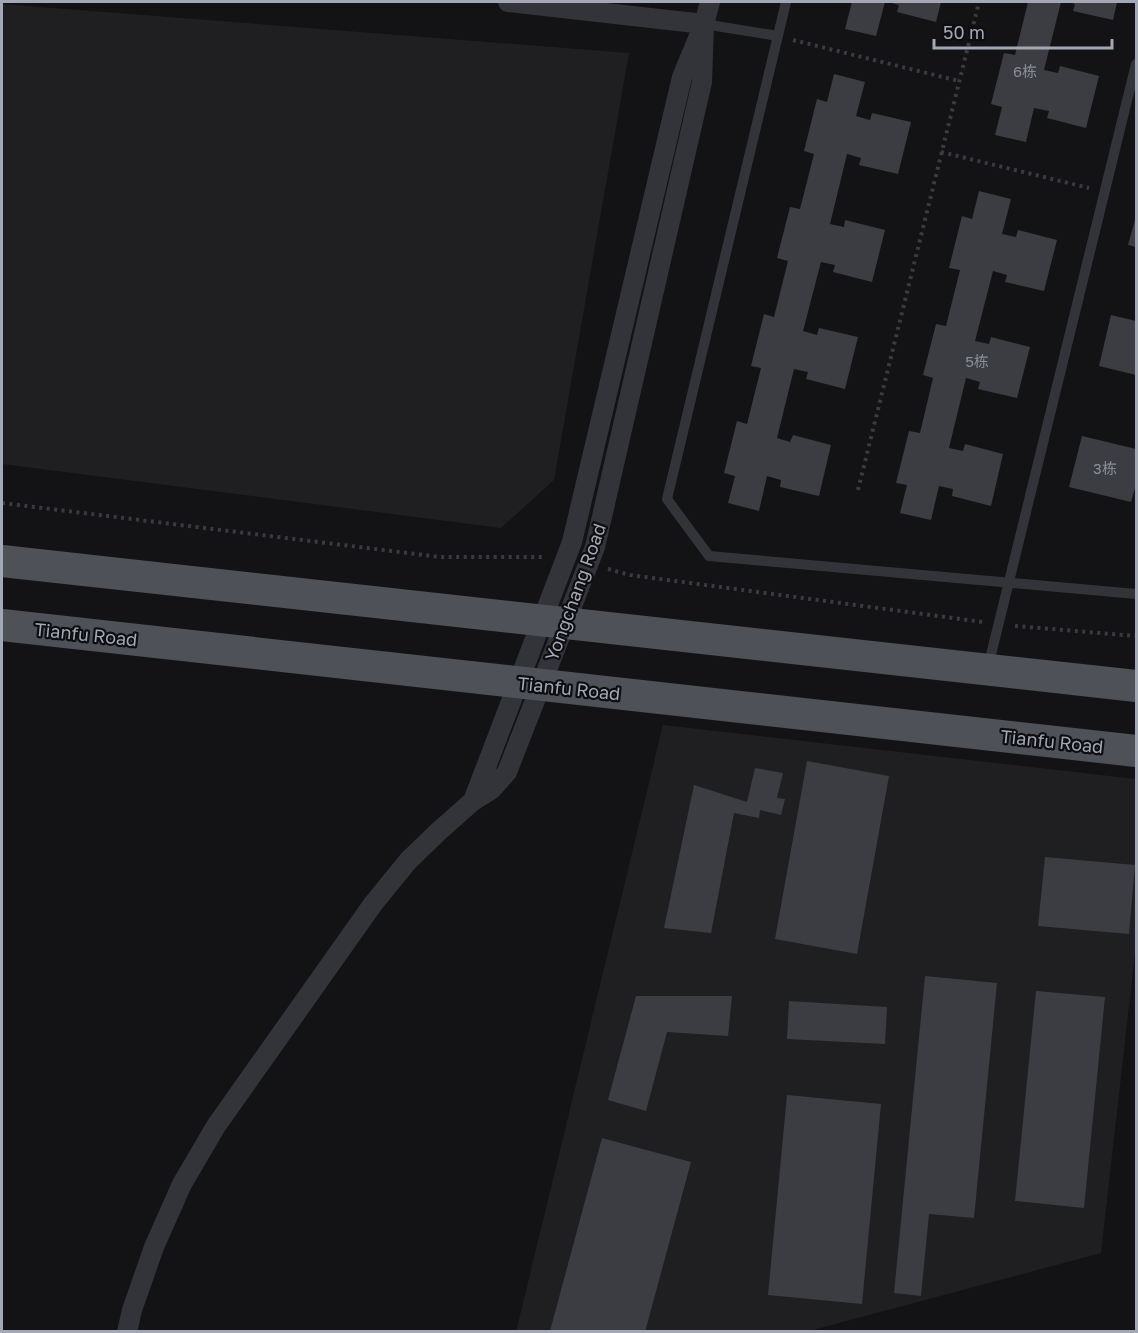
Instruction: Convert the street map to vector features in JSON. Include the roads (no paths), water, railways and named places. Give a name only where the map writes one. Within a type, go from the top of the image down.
[{"type":"main road","points":[[2,561],[1137,686]]},
{"type":"main road","name":"Tianfu Road","points":[[2,624],[1137,751]]},
{"type":"street","points":[[508,2],[704,24]]},
{"type":"street","name":"Yongchang Road","points":[[127,1332],[132,1310],[154,1247],[182,1184],[216,1125],[373,904],[408,861],[473,801],[530,683],[554,622],[595,547],[702,82],[704,24],[710,2]]},
{"type":"lane","points":[[786,2],[667,499],[709,556],[1137,594]]},
{"type":"lane","points":[[704,24],[777,36]]},
{"type":"lane","points":[[987,670],[1137,64]]}]
